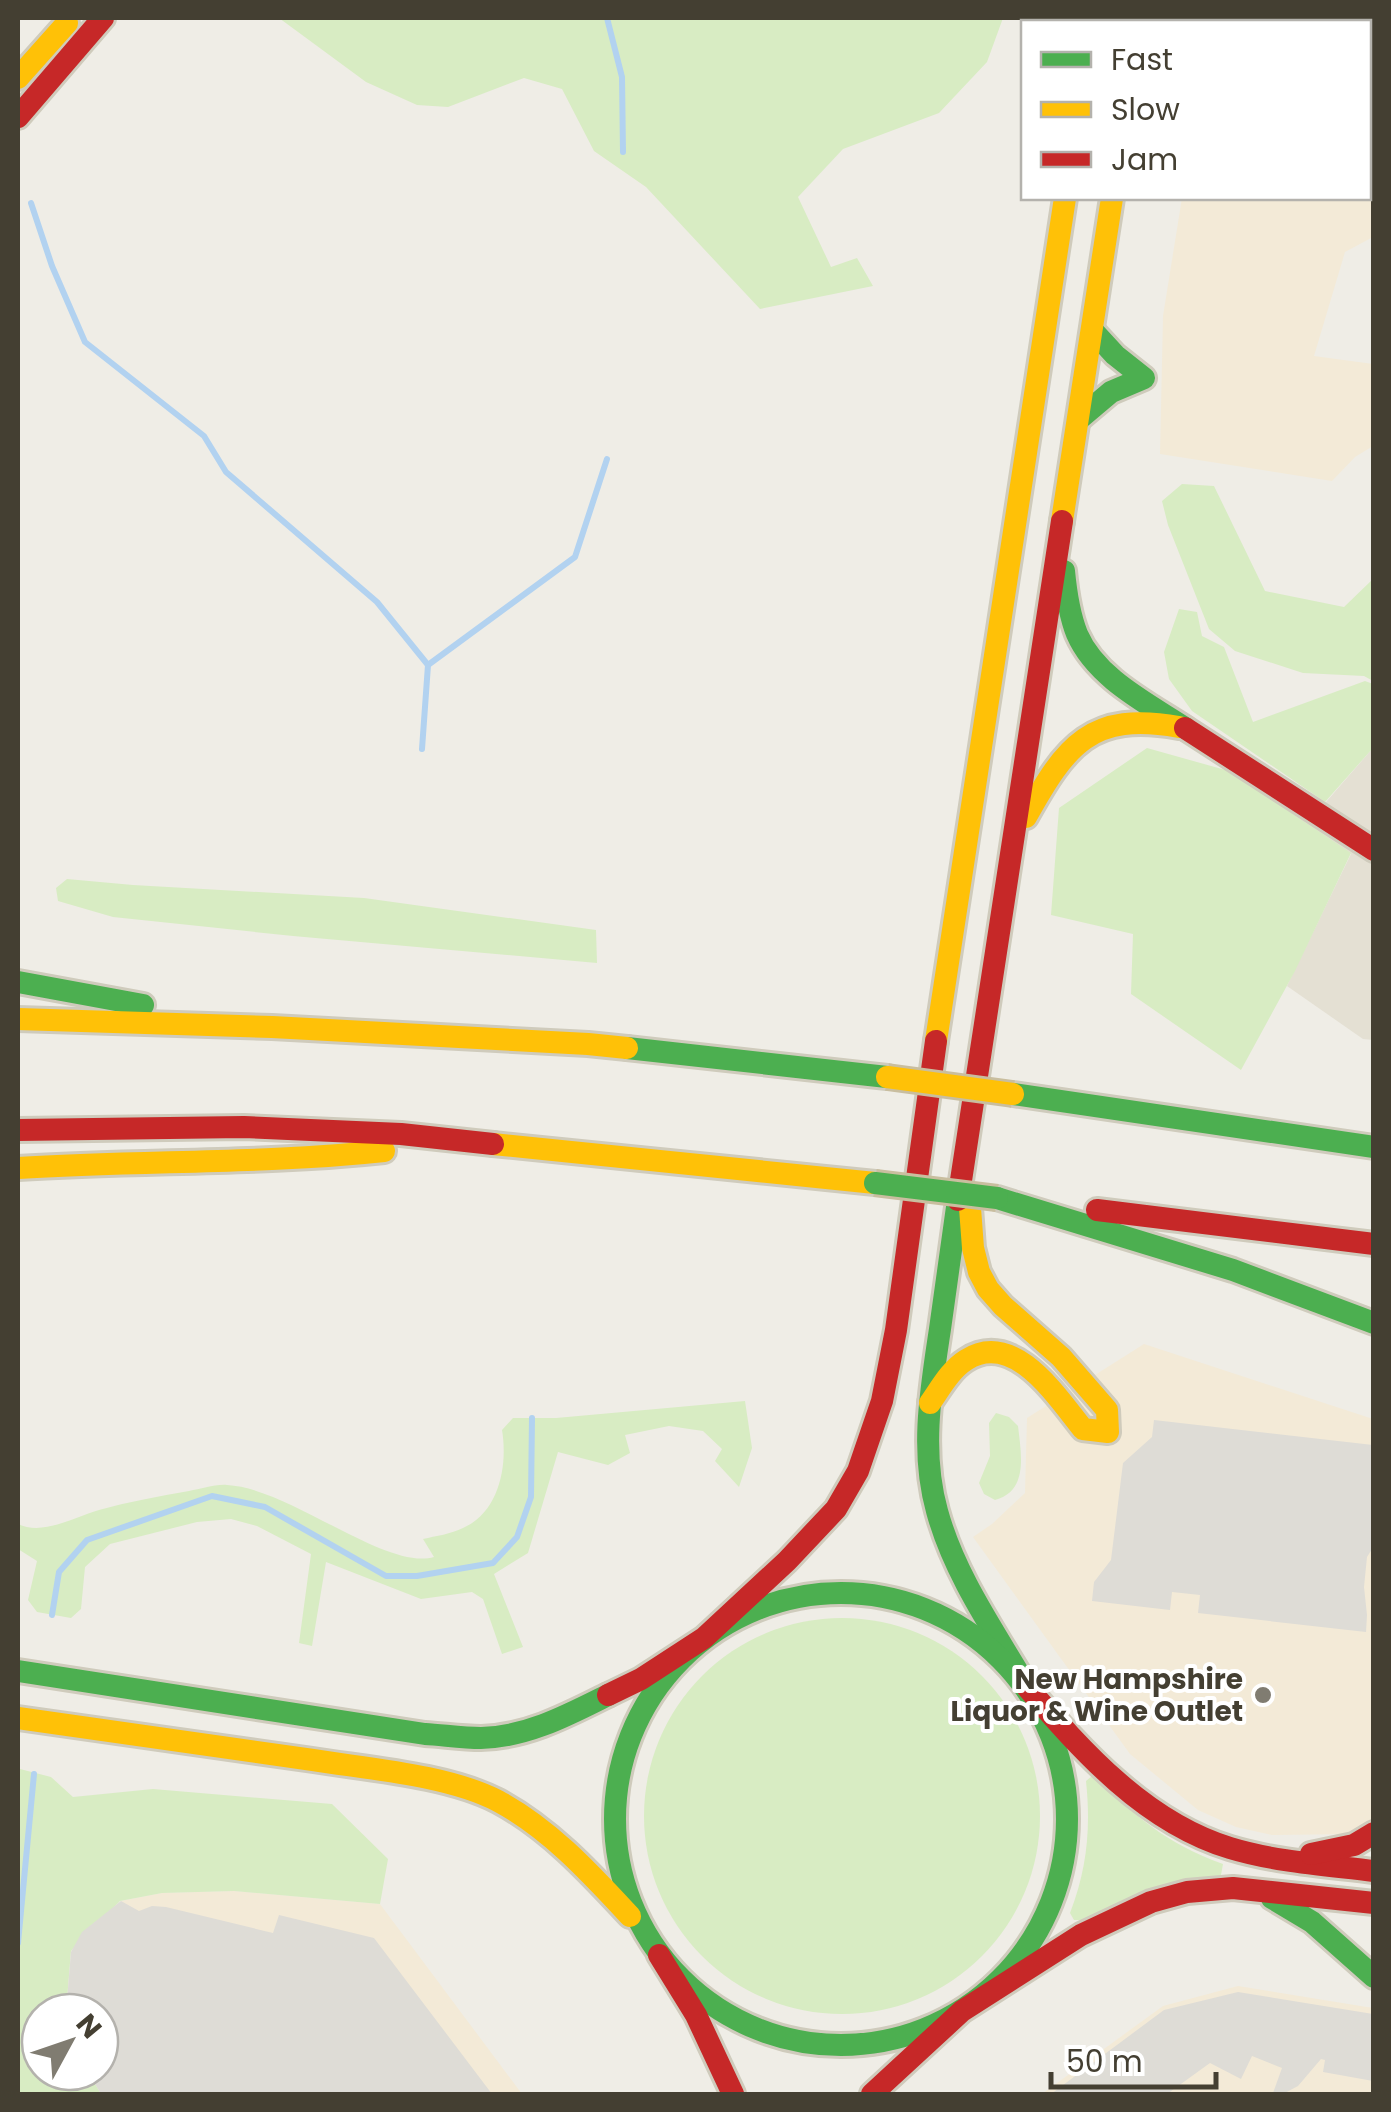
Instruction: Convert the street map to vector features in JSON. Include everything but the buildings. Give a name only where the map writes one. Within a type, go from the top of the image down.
[{"type":"main road","points":[[18,78],[72,18]]},
{"type":"main road","points":[[18,117],[103,18]]},
{"type":"main road","points":[[1038,376],[1056,200]]},
{"type":"main road","points":[[644,1932],[622,1878],[616,1850],[614,1822],[620,1765],[629,1738],[669,1672],[836,1509],[858,1470],[882,1401],[896,1330],[921,1139],[1065,200]]},
{"type":"main road","points":[[872,2094],[1023,1953],[1038,1930],[1058,1878],[1066,1822],[1062,1769],[1048,1721],[992,1631],[947,1543],[928,1471],[929,1404],[1112,200]]},
{"type":"main road","points":[[1078,419],[1110,392],[1144,378],[1092,330]]},
{"type":"main road","points":[[1060,535],[1066,596],[1074,626],[1098,664],[1185,728],[1374,850]]},
{"type":"main road","points":[[1012,849],[1052,770],[1074,746],[1118,722],[1143,720],[1185,728]]},
{"type":"main road","points":[[18,982],[272,1027]]},
{"type":"main road","points":[[18,1019],[272,1027],[588,1044],[887,1077],[1374,1147]]},
{"type":"main road","points":[[18,1130],[244,1127],[401,1134],[874,1183],[1374,1244]]},
{"type":"main road","points":[[18,1168],[326,1157],[459,1139]]},
{"type":"main road","points":[[929,1404],[964,1362],[977,1354],[994,1351],[1022,1361],[1083,1429],[1108,1432],[1106,1410],[1061,1357],[1003,1306],[979,1272],[972,1248],[965,1147]]},
{"type":"main road","points":[[997,1198],[1233,1270],[1374,1323]]},
{"type":"main road","points":[[18,1671],[425,1734],[482,1738],[518,1733],[555,1721],[641,1679],[739,1617],[768,1606],[840,1594],[883,1598],[932,1612],[972,1632],[1007,1661],[1091,1758],[1145,1802],[1192,1832],[1210,1841],[1282,1860],[1374,1871]]},
{"type":"main road","points":[[18,1718],[372,1769],[491,1797],[522,1815],[580,1864],[644,1932],[696,2014],[733,2094]]},
{"type":"main road","points":[[1282,1860],[1354,1845],[1374,1833]]},
{"type":"main road","points":[[660,1955],[678,1977],[722,2013],[774,2036],[829,2046],[857,2046],[912,2035],[962,2011],[1081,1936],[1169,1896],[1210,1889],[1256,1890],[1374,1904]]},
{"type":"main road","points":[[1256,1890],[1312,1922],[1374,1977]]},
{"type":"shaded area","points":[[1373,18],[1373,237],[1345,252],[1314,356],[1373,364],[1373,446],[1355,457],[1332,481],[1160,454],[1163,316],[1182,200],[1371,200],[1371,20],[1210,20]]},
{"type":"shaded area","points":[[1373,18],[1373,99],[1371,20],[1248,20]]},
{"type":"shaded area","points":[[1373,748],[1373,1040],[1363,1039],[1287,986],[1351,854],[1307,824]]},
{"type":"shaded area","points":[[1144,1344],[1373,1419],[1373,1820],[1357,1834],[1272,1835],[1236,1827],[1198,1810],[1130,1754],[973,1537],[1025,1493],[1027,1418]]},
{"type":"shaded area","points":[[1154,1420],[1373,1445],[1374,1546],[1367,1557],[1364,1587],[1366,1632],[1198,1613],[1200,1595],[1172,1592],[1170,1610],[1092,1601],[1094,1582],[1111,1560],[1123,1463],[1152,1437]]},
{"type":"shaded area","points":[[234,1891],[380,1904],[522,2094],[101,2094],[120,2092],[120,1992],[76,1992],[121,1901],[162,1893]]},
{"type":"shaded area","points":[[121,1901],[139,1911],[152,1906],[166,1907],[273,1933],[279,1915],[374,1938],[492,2094],[101,2094],[120,2092],[120,1992],[68,1992],[71,1952],[82,1932]]},
{"type":"shaded area","points":[[1238,1986],[1373,2008],[1373,2094],[1042,2094],[1163,2006]]},
{"type":"shaded area","points":[[1238,1992],[1373,2014],[1373,2081],[1323,2072],[1325,2060],[1321,2059],[1298,2086],[1283,2094],[1273,2093],[1282,2068],[1252,2056],[1241,2079],[1210,2063],[1167,2094],[1051,2094],[1164,2010]]},
{"type":"green space","points":[[279,18],[1003,18],[987,62],[939,113],[843,149],[798,197],[831,267],[857,258],[873,286],[760,309],[646,187],[594,151],[562,89],[524,78],[448,107],[417,105],[366,82]]},
{"type":"green space","points":[[1182,484],[1214,486],[1265,591],[1344,607],[1373,579],[1373,681],[1364,676],[1303,673],[1235,651],[1209,629],[1162,501]]},
{"type":"green space","points":[[1179,609],[1197,612],[1202,636],[1224,647],[1253,722],[1365,681],[1373,684],[1373,748],[1325,802],[1192,711],[1169,679],[1164,652]]},
{"type":"green space","points":[[1147,748],[1229,771],[1351,853],[1295,971],[1241,1070],[1131,994],[1133,934],[1051,915],[1059,808]]},
{"type":"green space","points":[[67,879],[364,898],[596,930],[597,963],[113,917],[58,901],[56,888]]},
{"type":"green space","points":[[745,1401],[752,1448],[739,1487],[715,1461],[722,1449],[703,1431],[669,1426],[625,1435],[630,1453],[608,1465],[558,1452],[528,1553],[494,1574],[523,1647],[502,1654],[483,1599],[472,1592],[421,1599],[326,1562],[312,1646],[299,1643],[311,1554],[257,1526],[231,1519],[197,1522],[110,1544],[85,1567],[81,1609],[71,1618],[37,1612],[28,1600],[37,1561],[18,1549],[18,1524],[48,1527],[121,1504],[227,1485],[279,1499],[390,1552],[414,1558],[434,1557],[423,1539],[463,1528],[475,1521],[493,1499],[504,1458],[502,1430],[513,1418],[556,1418]]},
{"type":"green space","points":[[996,1413],[1009,1417],[1018,1426],[1021,1459],[1013,1488],[995,1500],[984,1494],[979,1483],[990,1456],[989,1423]]},
{"type":"green space","points":[[842,1618],[881,1622],[918,1633],[952,1651],[982,1676],[1007,1706],[1025,1740],[1036,1777],[1040,1816],[1036,1855],[1025,1892],[1007,1926],[982,1956],[952,1981],[918,1999],[881,2010],[842,2014],[803,2010],[766,1999],[732,1981],[702,1956],[677,1926],[659,1892],[648,1855],[644,1816],[648,1777],[659,1740],[677,1706],[702,1676],[732,1651],[766,1633],[803,1622]]},
{"type":"green space","points":[[18,1771],[51,1777],[73,1797],[153,1789],[332,1804],[388,1859],[380,1904],[234,1891],[162,1893],[120,1901],[71,1951],[68,1992],[20,1992],[20,2092],[101,2094],[18,2094]]},
{"type":"green space","points":[[1092,1776],[1167,1837],[1223,1864],[1221,1875],[1086,1920],[1074,1920],[1070,1913],[1086,1848],[1086,1781]]},
{"type":"waterway","points":[[607,18],[622,77],[623,152]]},
{"type":"waterway","points":[[31,203],[52,266],[85,342],[204,436],[226,472],[377,602],[428,665]]},
{"type":"waterway","points":[[422,749],[428,665],[575,557],[607,459]]},
{"type":"waterway","points":[[52,1615],[59,1572],[87,1540],[212,1496],[265,1507],[386,1576],[417,1576],[493,1563],[517,1537],[531,1497],[532,1418]]},
{"type":"waterway","points":[[18,1943],[34,1774]]},
{"type":"traffic: fast","points":[[1079,419],[1111,392],[1144,378],[1092,330]]},
{"type":"traffic: fast","points":[[1064,571],[1072,619],[1086,650],[1124,688],[1185,728]]},
{"type":"traffic: fast","points":[[18,982],[143,1005]]},
{"type":"traffic: fast","points":[[627,1048],[887,1077]]},
{"type":"traffic: fast","points":[[1013,1094],[1374,1147]]},
{"type":"traffic: fast","points":[[875,1183],[997,1198]]},
{"type":"traffic: fast","points":[[997,1198],[1233,1270],[1374,1323]]},
{"type":"traffic: fast","points":[[958,1200],[931,1397],[928,1443],[932,1488],[944,1534],[964,1580],[1027,1687]]},
{"type":"traffic: fast","points":[[841,1593],[885,1597],[928,1610],[967,1631],[1001,1659],[1029,1693],[1050,1732],[1063,1775],[1067,1819],[1063,1863],[1050,1906],[1029,1945],[1001,1979],[967,2007],[928,2028],[885,2041],[841,2045],[797,2041],[754,2028],[715,2007],[681,1979],[653,1945],[632,1906],[619,1863],[615,1819],[619,1775],[632,1732],[653,1693],[681,1659],[715,1631],[754,1610],[797,1597],[841,1593]]},
{"type":"traffic: fast","points":[[18,1671],[425,1734],[474,1738],[531,1729],[608,1695]]},
{"type":"traffic: fast","points":[[1272,1898],[1312,1922],[1374,1977]]},
{"type":"traffic: slow","points":[[18,78],[67,23]]},
{"type":"traffic: slow","points":[[936,1041],[1065,200]]},
{"type":"traffic: slow","points":[[1062,521],[1112,200]]},
{"type":"traffic: slow","points":[[1026,817],[1054,770],[1084,739],[1102,729],[1124,724],[1179,727]]},
{"type":"traffic: slow","points":[[18,1019],[272,1027],[627,1048]]},
{"type":"traffic: slow","points":[[887,1077],[1013,1094]]},
{"type":"traffic: slow","points":[[493,1144],[875,1183]]},
{"type":"traffic: slow","points":[[18,1168],[384,1151]]},
{"type":"traffic: slow","points":[[930,1403],[960,1364],[984,1353],[1001,1353],[1033,1371],[1083,1429],[1108,1432],[1107,1410],[1061,1357],[988,1289],[973,1248],[970,1208]]},
{"type":"traffic: slow","points":[[18,1718],[383,1770],[478,1792],[517,1812],[552,1838],[630,1916]]},
{"type":"traffic: jam","points":[[18,117],[103,18]]},
{"type":"traffic: jam","points":[[958,1200],[1062,521]]},
{"type":"traffic: jam","points":[[1185,728],[1374,850]]},
{"type":"traffic: jam","points":[[608,1695],[641,1679],[704,1638],[836,1509],[858,1471],[882,1401],[896,1330],[936,1041]]},
{"type":"traffic: jam","points":[[18,1130],[244,1127],[401,1134],[493,1144]]},
{"type":"traffic: jam","points":[[1097,1210],[1374,1244]]},
{"type":"traffic: jam","points":[[1027,1687],[1093,1760],[1170,1821],[1247,1853],[1374,1871]]},
{"type":"traffic: jam","points":[[1311,1854],[1354,1845],[1374,1833]]},
{"type":"traffic: jam","points":[[872,2094],[962,2011],[1081,1935],[1151,1902],[1187,1892],[1233,1888],[1374,1903]]},
{"type":"traffic: jam","points":[[659,1955],[696,2015],[733,2094]]},
{"type":"place","name":"New Hampshire Liquor & Wine Outlet","points":[[1263,1695]]}]
